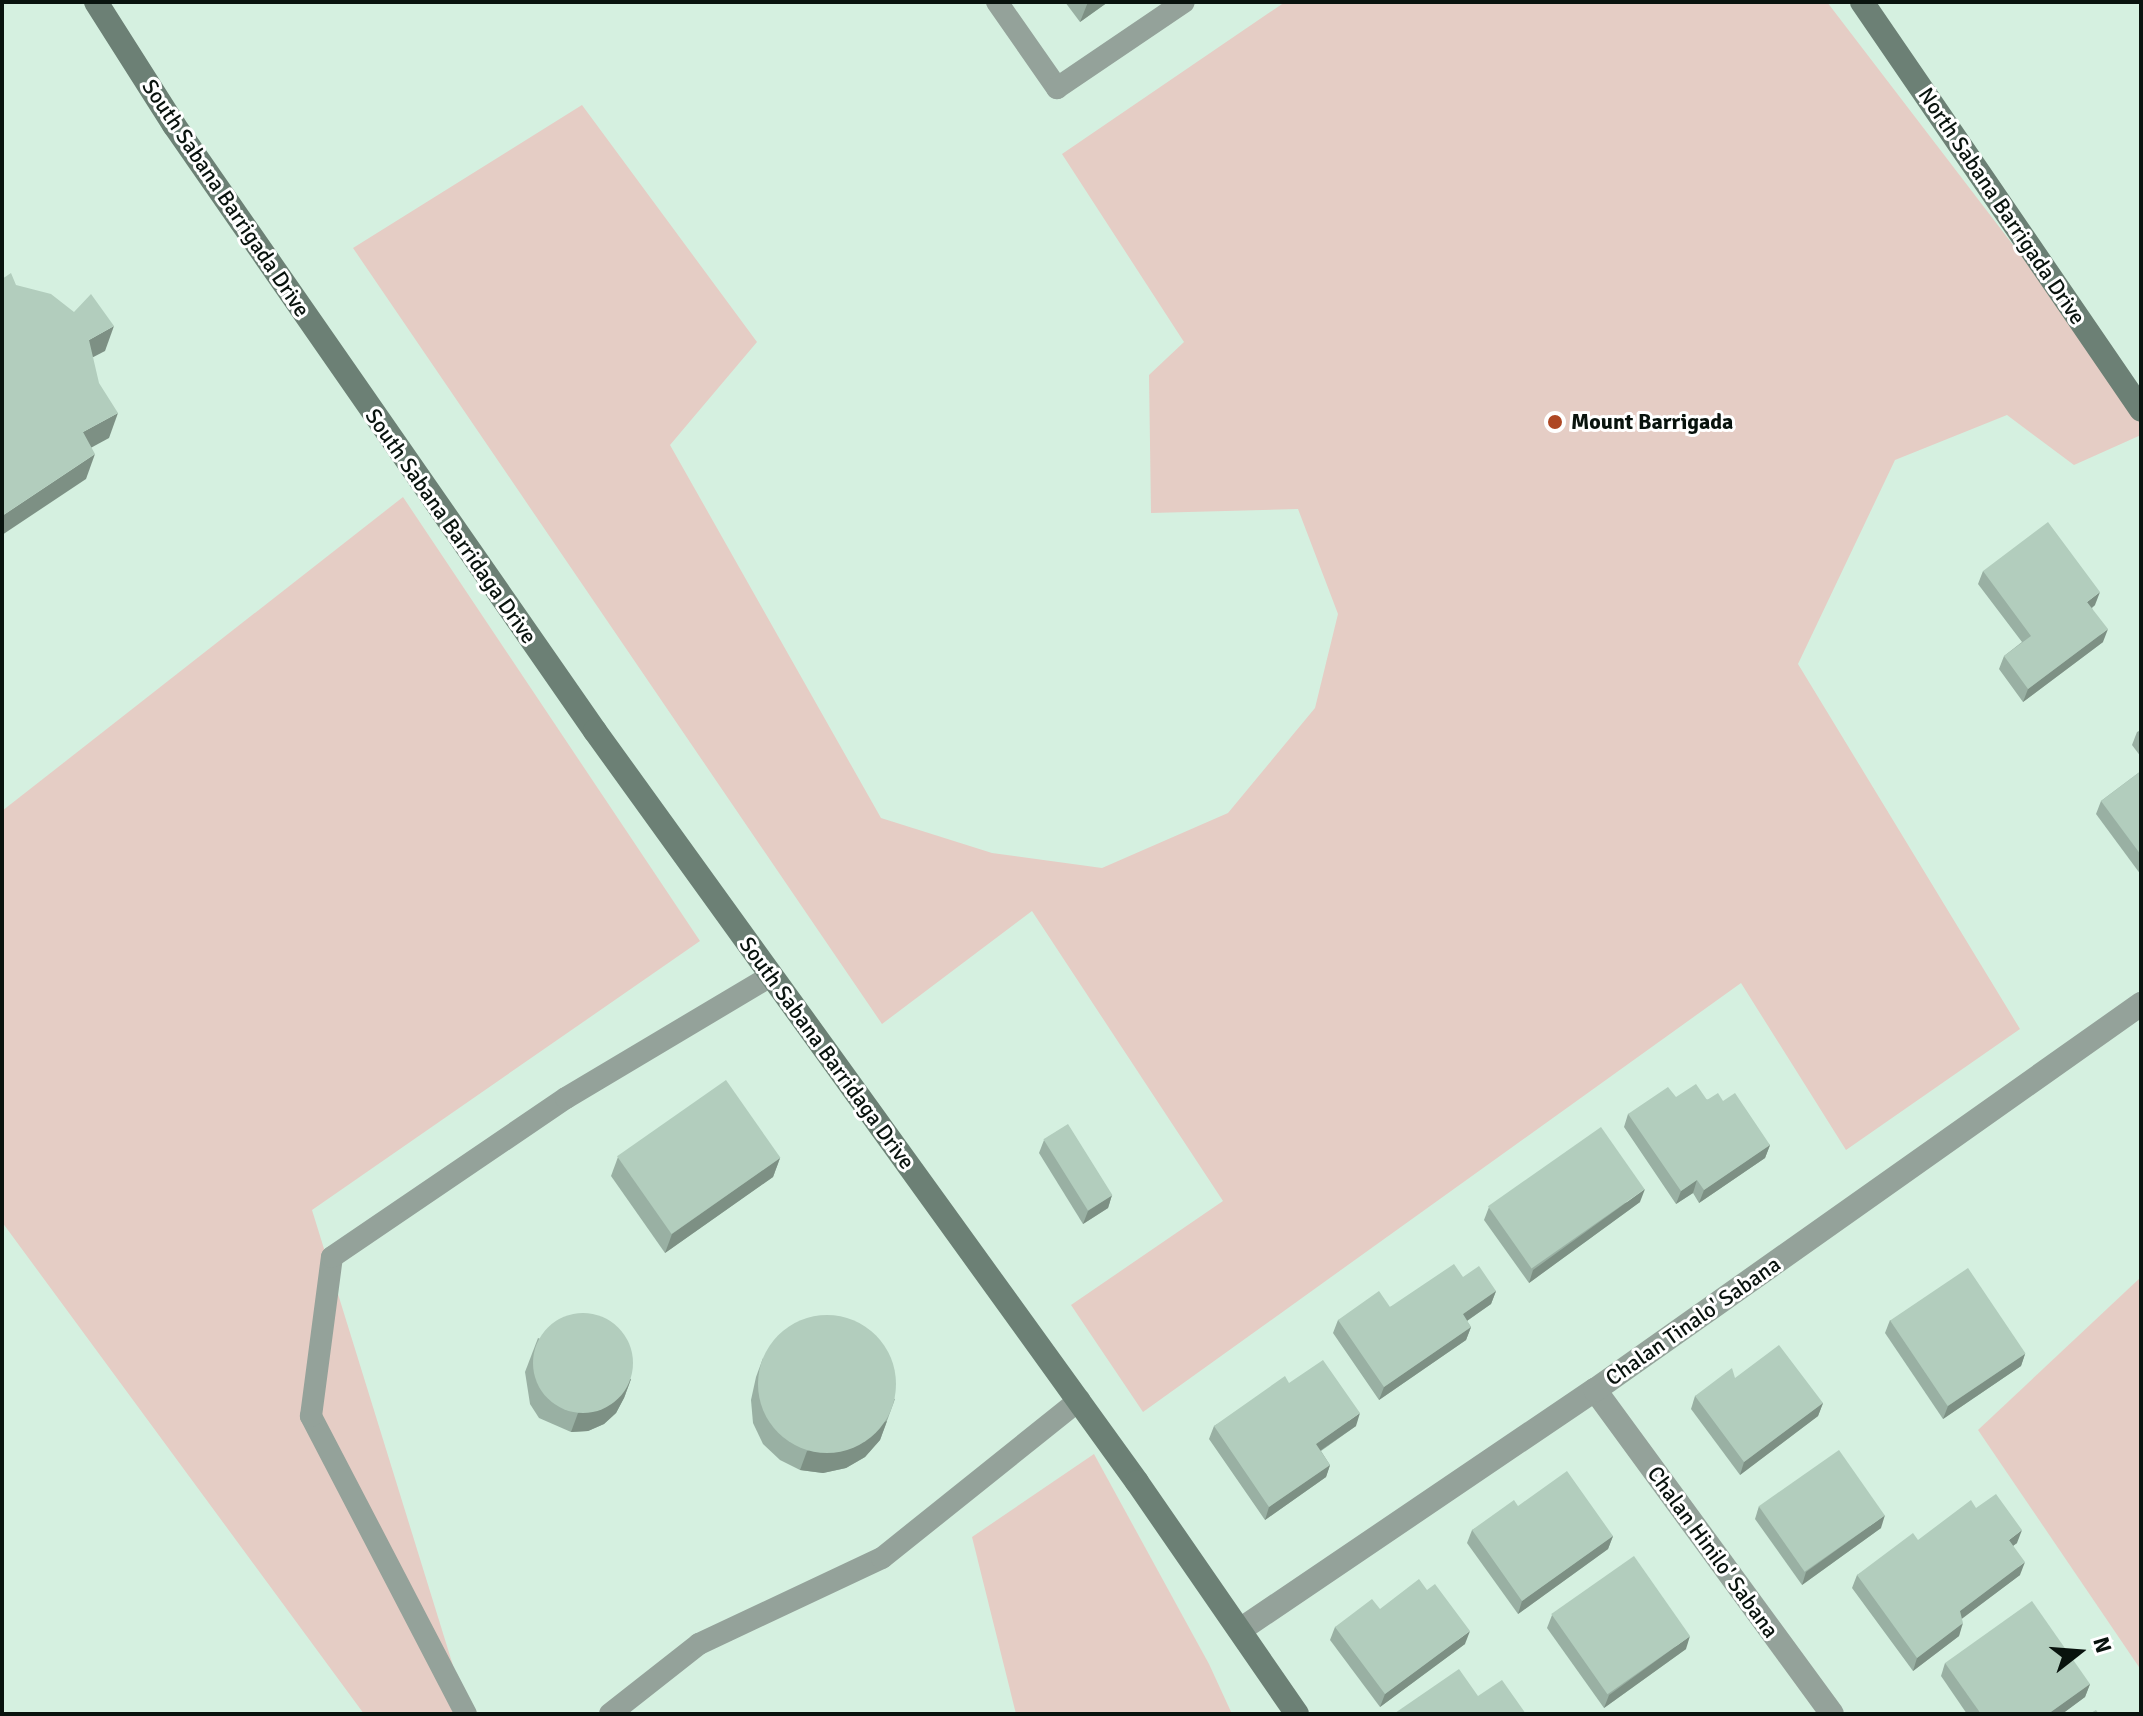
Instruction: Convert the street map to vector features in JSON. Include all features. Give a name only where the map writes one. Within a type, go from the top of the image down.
[{"type":"main road","name":"South Sabana Barrigada Drive","points":[[96,2],[174,125],[358,392]]},
{"type":"main road","name":"North Sabana Barrigada Drive","points":[[1862,2],[2141,410]]},
{"type":"main road","name":"South Sabana Barridaga Drive","points":[[358,392],[771,976],[1079,1400],[1297,1714]]},
{"type":"street","name":"Chalan Tinalo' Sabana","points":[[1240,1630],[1595,1390],[2141,1004]]},
{"type":"street","name":"Chalan Hinilo' Sabana","points":[[1595,1390],[1832,1714]]},
{"type":"lane","points":[[997,2],[1057,88],[1184,2]]},
{"type":"lane","points":[[466,1714],[311,1416],[332,1257],[566,1098],[771,976]]},
{"type":"lane","points":[[610,1714],[699,1644],[882,1558],[1079,1400]]},
{"type":"shaded area","points":[[1285,2],[1827,2],[2141,412],[2141,435],[2074,465],[2007,415],[1895,460],[1798,664],[2020,1029],[1846,1150],[1741,983],[1143,1412],[1071,1305],[1223,1201],[1032,911],[882,1024],[353,248],[582,105],[757,342],[670,445],[881,818],[992,853],[1102,868],[1228,813],[1315,708],[1338,614],[1298,509],[1151,513],[1149,375],[1184,342],[1062,154]]},
{"type":"shaded area","points":[[403,497],[700,941],[312,1210],[468,1714],[364,1714],[2,1222],[2,811]]},
{"type":"shaded area","points":[[2141,1277],[2141,1670],[1978,1430]]},
{"type":"shaded area","points":[[1094,1454],[1209,1664],[1232,1714],[1016,1714],[972,1537]]},
{"type":"building","points":[[11,273],[16,285],[51,294],[74,312],[91,294],[114,326],[89,340],[99,383],[118,413],[83,432],[95,454],[2,516],[2,279]]},
{"type":"building","points":[[2048,522],[2100,592],[2087,602],[2108,629],[2028,689],[2004,656],[2031,636],[1983,571]]},
{"type":"building","points":[[2141,771],[2141,855],[2101,801]]},
{"type":"building","points":[[726,1080],[780,1158],[672,1234],[617,1156]]},
{"type":"building","points":[[1696,1084],[1707,1100],[1718,1093],[1723,1101],[1735,1093],[1770,1145],[1704,1190],[1697,1180],[1681,1191],[1628,1114],[1668,1087],[1676,1097]]},
{"type":"building","points":[[1068,1124],[1113,1195],[1088,1211],[1043,1139]]},
{"type":"building","points":[[1601,1127],[1645,1189],[1532,1268],[1488,1206]]},
{"type":"building","points":[[1454,1264],[1463,1277],[1479,1266],[1496,1291],[1463,1314],[1471,1327],[1384,1387],[1338,1320],[1379,1291],[1390,1307]]},
{"type":"building","points":[[1968,1268],[2026,1353],[1948,1406],[1890,1321]]},
{"type":"building","points":[[583,1313],[611,1321],[625,1335],[633,1363],[625,1391],[611,1405],[583,1413],[555,1405],[541,1391],[533,1363],[541,1335],[555,1321]]},
{"type":"building","points":[[827,1315],[853,1320],[876,1335],[891,1358],[896,1384],[891,1410],[876,1433],[853,1448],[827,1453],[801,1448],[778,1433],[763,1410],[758,1384],[763,1358],[778,1335],[801,1320]]},
{"type":"building","points":[[1779,1345],[1823,1403],[1744,1462],[1695,1396],[1732,1368],[1735,1378]]},
{"type":"building","points":[[1323,1360],[1360,1413],[1316,1444],[1330,1465],[1269,1507],[1214,1426],[1285,1376],[1289,1383]]},
{"type":"building","points":[[1839,1450],[1885,1516],[1805,1572],[1759,1506]]},
{"type":"building","points":[[1567,1471],[1613,1536],[1522,1601],[1472,1530],[1514,1500],[1518,1506]]},
{"type":"building","points":[[1996,1494],[2022,1530],[2009,1540],[2025,1562],[1960,1611],[1963,1623],[1917,1658],[1857,1575],[1913,1533],[1918,1540],[1971,1500],[1976,1508]]},
{"type":"building","points":[[1634,1556],[1690,1636],[1607,1694],[1551,1614]]},
{"type":"building","points":[[1419,1579],[1427,1590],[1435,1584],[1470,1631],[1385,1694],[1335,1627],[1372,1599],[1380,1609]]},
{"type":"building","points":[[2032,1601],[2090,1684],[2048,1714],[1981,1714],[1945,1663]]},
{"type":"building","points":[[1459,1669],[1478,1696],[1502,1680],[1526,1714],[1395,1714]]},
{"type":"place","name":"Mount Barrigada","points":[[1555,422]]}]
